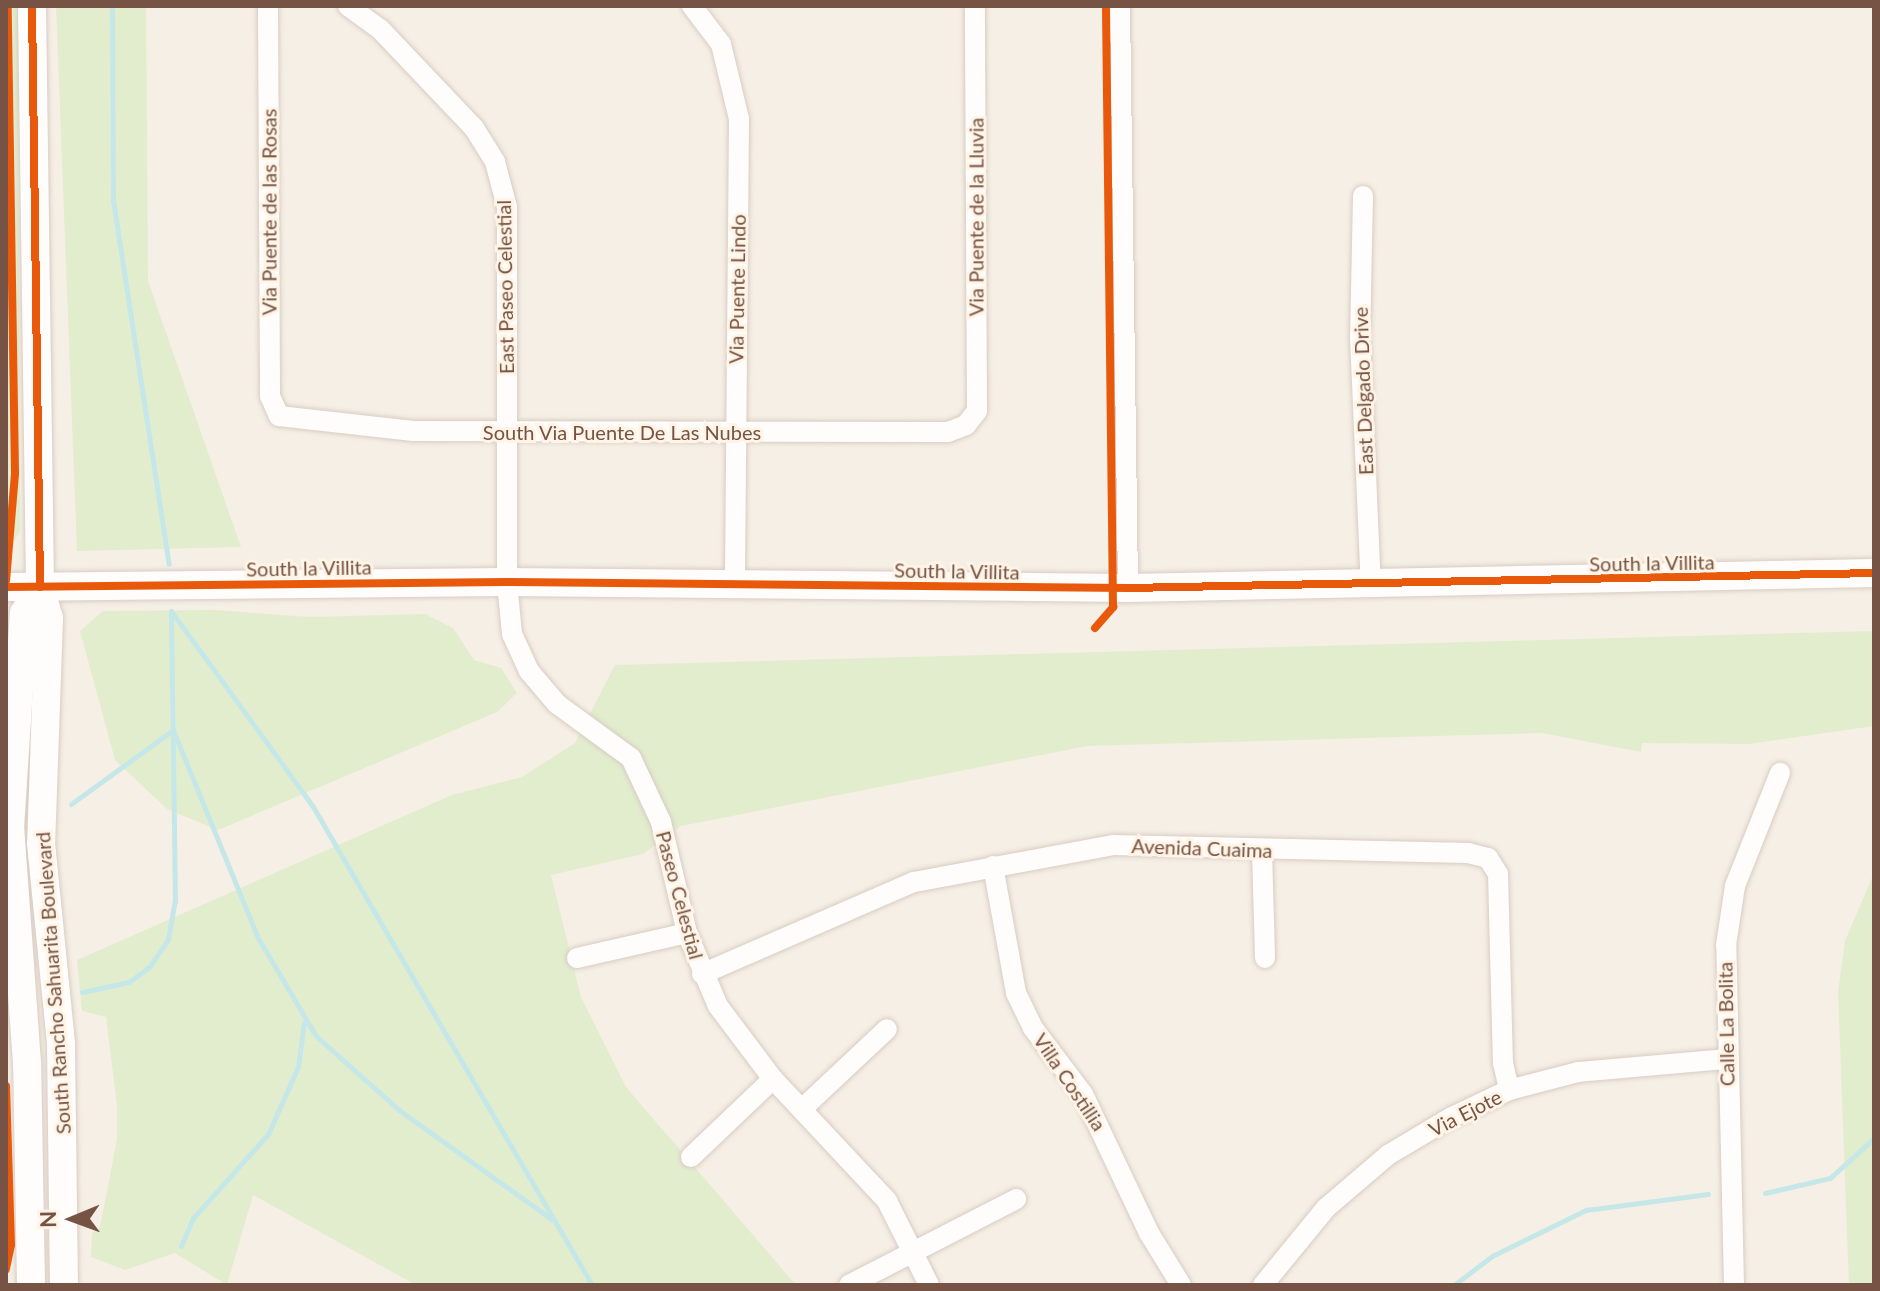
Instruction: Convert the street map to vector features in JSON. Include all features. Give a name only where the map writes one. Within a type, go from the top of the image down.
[{"type":"street","name":"South Rancho Sahuarita Boulevard","points":[[32,6],[40,587],[49,618],[41,843],[61,1044],[64,1285]]},
{"type":"street","name":"Via Puente de las Rosas","points":[[268,6],[270,396],[279,416]]},
{"type":"street","name":"East Paseo Celestial","points":[[348,6],[401,51],[474,128],[495,162],[507,207],[507,582]]},
{"type":"street","name":"Via Puente Lindo","points":[[692,6],[721,44],[739,119],[735,584]]},
{"type":"street","name":"Via Puente de la Lluvia","points":[[966,425],[977,411],[975,6]]},
{"type":"street","points":[[1120,6],[1128,588]]},
{"type":"street","name":"East Delgado Drive","points":[[1363,196],[1360,337],[1371,585]]},
{"type":"street","name":"South Via Puente De Las Nubes","points":[[279,416],[413,431],[948,432],[966,425]]},
{"type":"street","name":"South la Villita","points":[[6,587],[507,582],[1128,588],[1874,573]]},
{"type":"street","name":"Paseo Celestial","points":[[507,582],[512,634],[529,671],[557,704],[631,758],[648,786],[687,933],[702,974],[773,1079],[887,1201],[929,1285]]},
{"type":"street","name":"South Rancho Sahuarita Boulevard","points":[[31,1285],[27,1063],[10,828],[24,613],[40,587]]},
{"type":"street","name":"Calle La Bolita","points":[[1734,1285],[1726,1059],[1726,945],[1735,886],[1780,773]]},
{"type":"street","name":"Avenida Cuaima","points":[[702,974],[914,882],[1114,845],[1488,858],[1501,897],[1503,1063],[1509,1090]]},
{"type":"street","points":[[1262,850],[1265,958]]},
{"type":"street","name":"Villa Costillia","points":[[993,866],[1016,993],[1033,1028],[1083,1094],[1149,1233],[1181,1285]]},
{"type":"street","points":[[577,958],[687,933]]},
{"type":"street","points":[[803,1108],[887,1029]]},
{"type":"street","name":"Via Ejote","points":[[1263,1285],[1326,1208],[1388,1155],[1509,1090],[1640,1062],[1726,1059]]},
{"type":"street","points":[[691,1157],[773,1079]]},
{"type":"street","points":[[849,1285],[1016,1199]]},
{"type":"green space","points":[[6,6],[18,6],[20,530],[6,558]]},
{"type":"green space","points":[[56,6],[146,6],[148,281],[241,547],[77,551]]},
{"type":"green space","points":[[214,610],[310,617],[425,614],[453,628],[474,660],[501,668],[517,693],[497,712],[218,830],[167,809],[115,760],[80,631],[103,611]]},
{"type":"green space","points":[[1874,631],[1874,726],[1748,744],[1642,743],[1641,752],[1542,733],[1087,746],[681,826],[643,854],[551,875],[581,997],[626,1087],[796,1285],[416,1285],[253,1195],[227,1285],[175,1253],[125,1270],[91,1257],[92,1233],[100,1227],[117,1139],[117,1105],[106,1017],[82,1011],[77,960],[452,795],[522,777],[575,743],[615,665]]},
{"type":"green space","points":[[1874,873],[1874,1285],[1849,1285],[1838,992],[1845,941]]},
{"type":"waterway","points":[[112,6],[113,200],[169,564]]},
{"type":"waterway","points":[[171,611],[312,805],[592,1285]]},
{"type":"waterway","points":[[82,992],[129,982],[150,966],[168,939],[175,901],[171,612]]},
{"type":"waterway","points":[[71,804],[173,730],[258,938],[316,1036],[399,1110],[551,1219]]},
{"type":"waterway","points":[[181,1246],[193,1218],[268,1134],[298,1067],[304,1022]]},
{"type":"waterway","points":[[1765,1193],[1830,1178],[1874,1138]]},
{"type":"waterway","points":[[1454,1285],[1492,1256],[1586,1210],[1708,1194]]},
{"type":"cycle path","points":[[6,581],[15,473],[8,6]]},
{"type":"cycle path","points":[[32,6],[40,587]]},
{"type":"cycle path","points":[[1095,628],[1113,607],[1106,6]]},
{"type":"cycle path","points":[[6,587],[507,582],[1128,588],[1874,573]]},
{"type":"cycle path","points":[[6,1086],[11,1245],[6,1269]]}]
